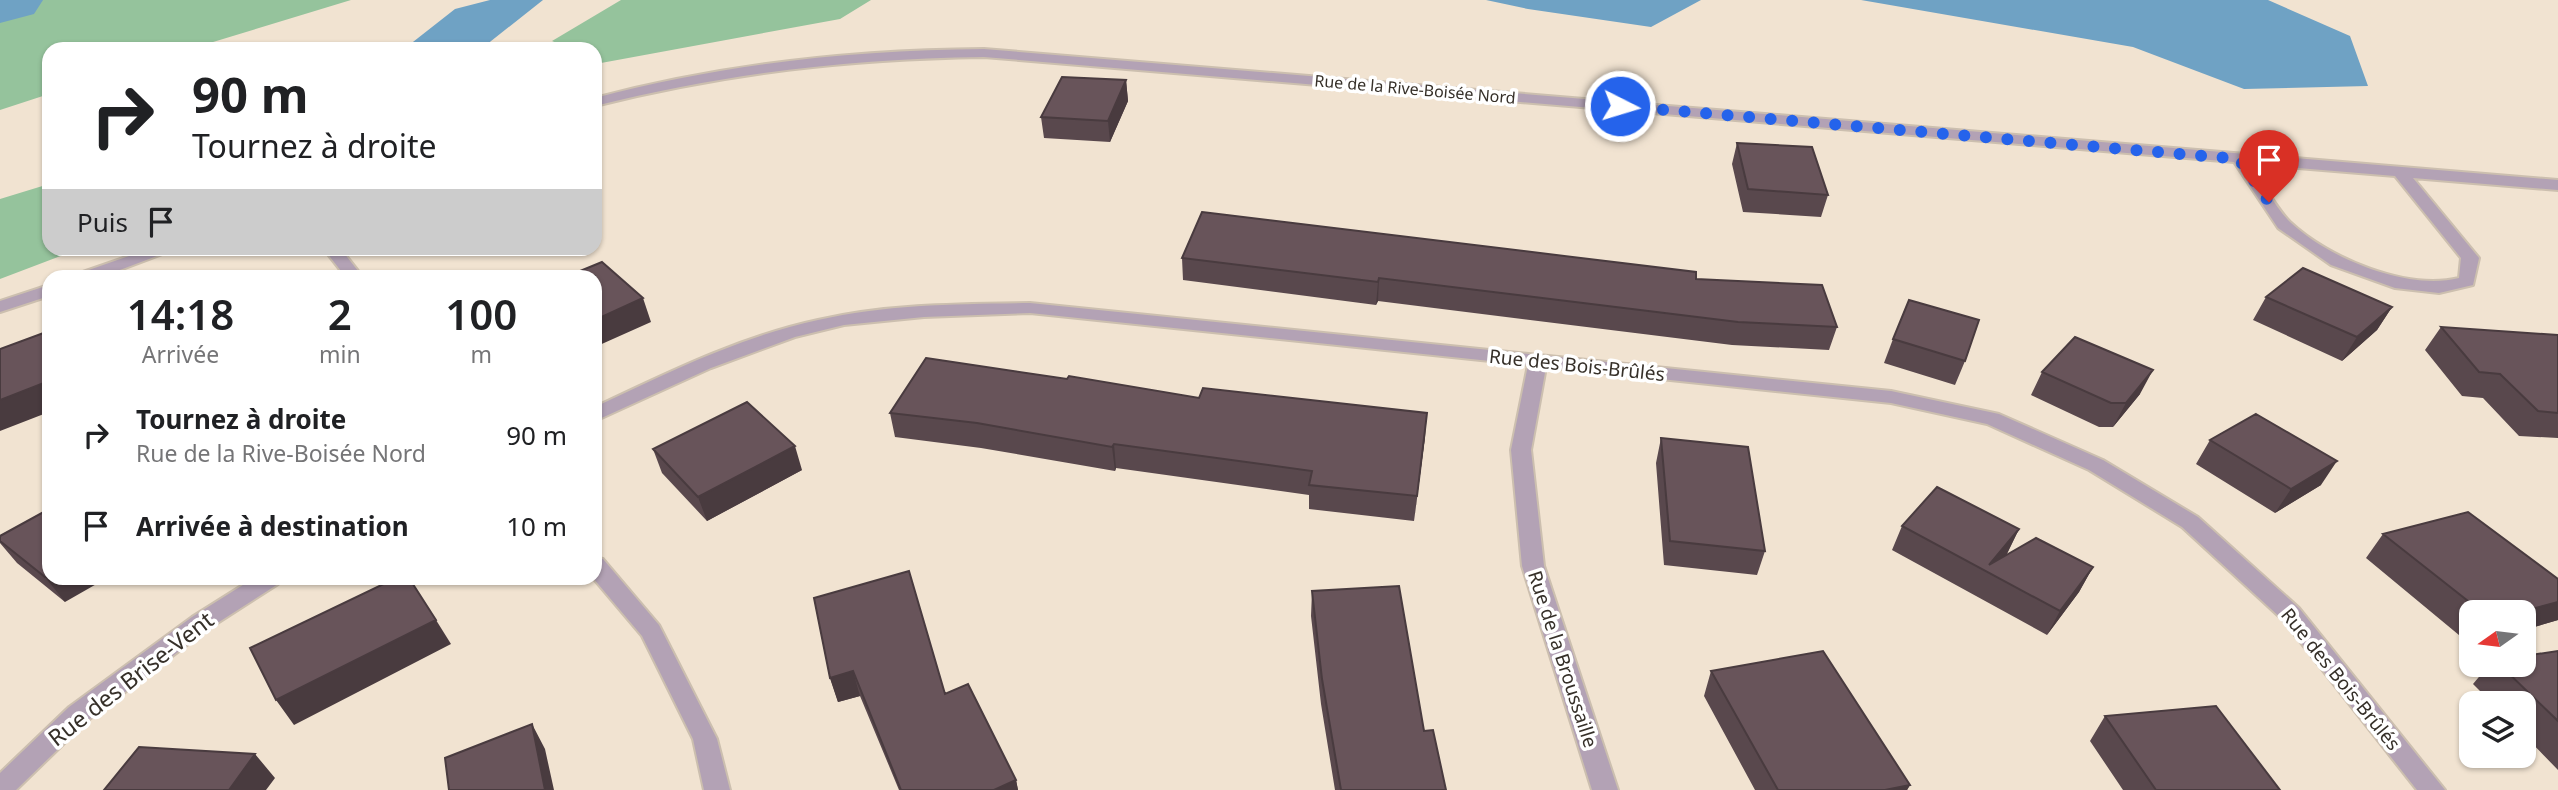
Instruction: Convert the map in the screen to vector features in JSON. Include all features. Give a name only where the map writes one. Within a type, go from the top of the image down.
[{"type":"street","name":"Rue de la Rive-Boisée Nord","points":[[602,100],[656,85],[777,63],[890,53],[984,53],[2558,186]]},
{"type":"street","points":[[2239,159],[2284,225],[2337,261],[2395,283],[2439,288],[2467,281],[2470,258],[2401,173]]},
{"type":"street","points":[[106,270],[147,256]]},
{"type":"street","points":[[338,256],[349,270]]},
{"type":"street","points":[[0,307],[42,292]]},
{"type":"street","name":"Rue des Bois-Brûlés","points":[[602,412],[716,358],[817,326],[909,311],[1030,308],[1891,397],[1993,419],[2096,465],[2190,522],[2291,614],[2432,790]]},
{"type":"street","name":"Rue de la Broussaille","points":[[1538,360],[1521,450],[1533,566],[1605,790]]},
{"type":"street","points":[[602,573],[651,631],[705,739],[717,790]]},
{"type":"street","name":"Rue des Brise-Vent","points":[[0,789],[78,714],[200,623],[259,585]]},
{"type":"green space","points":[[0,0],[351,0],[213,42],[42,42],[42,96],[0,110]]},
{"type":"green space","points":[[621,0],[871,0],[840,19],[602,63],[602,42],[552,41]]},
{"type":"green space","points":[[42,186],[42,256],[61,256],[0,279],[0,199]]},
{"type":"water","points":[[490,0],[543,0],[490,42],[413,42],[455,9]]},
{"type":"water","points":[[1486,0],[1701,0],[1651,27]]},
{"type":"water","points":[[1861,0],[2268,0],[2350,36],[2368,86],[2244,89],[2133,47]]},
{"type":"building","points":[[1062,77],[1126,80],[1108,121],[1041,117]]},
{"type":"building","points":[[1737,143],[1812,147],[1828,195],[1748,189]]},
{"type":"building","points":[[1202,212],[1696,272],[1696,279],[1822,285],[1837,327],[1738,322],[1379,278],[1378,282],[1182,258]]},
{"type":"building","points":[[602,262],[643,298],[602,317],[602,270],[583,270]]},
{"type":"building","points":[[2303,268],[2392,307],[2357,337],[2266,297]]},
{"type":"building","points":[[1909,300],[1979,320],[1965,361],[1893,339]]},
{"type":"building","points":[[2441,327],[2558,335],[2558,413],[2538,411],[2500,374],[2479,372]]},
{"type":"building","points":[[42,334],[42,384],[0,400],[0,349]]},
{"type":"building","points":[[2075,337],[2153,370],[2126,403],[2111,403],[2042,372]]},
{"type":"building","points":[[926,358],[1067,379],[1069,376],[1199,398],[1203,388],[1427,413],[1417,496],[1309,485],[1312,471],[1114,444],[1112,447],[977,423],[890,413]]},
{"type":"building","points":[[747,402],[795,446],[698,497],[653,449]]},
{"type":"building","points":[[2256,414],[2337,461],[2291,489],[2210,440]]},
{"type":"building","points":[[1661,438],[1748,447],[1765,551],[1670,541]]},
{"type":"building","points":[[1937,487],[2019,529],[1989,565],[2036,538],[2093,567],[2060,611],[1902,526]]},
{"type":"building","points":[[2468,512],[2558,579],[2558,602],[2536,608],[2536,600],[2467,600],[2383,534]]},
{"type":"building","points":[[42,513],[42,575],[0,541],[0,536]]},
{"type":"building","points":[[909,571],[945,694],[968,684],[1016,780],[994,790],[901,790],[853,671],[830,678],[814,598]]},
{"type":"building","points":[[381,585],[414,585],[436,620],[276,700],[250,648]]},
{"type":"building","points":[[1399,586],[1424,731],[1433,730],[1446,790],[1341,790],[1322,679],[1312,591]]},
{"type":"building","points":[[1823,651],[1910,785],[1885,790],[1778,790],[1711,671]]},
{"type":"building","points":[[2558,651],[2558,721],[2536,700],[2536,691],[2527,691],[2512,677],[2536,677],[2536,654]]},
{"type":"building","points":[[2216,706],[2280,790],[2156,790],[2105,716]]},
{"type":"building","points":[[532,724],[545,790],[449,790],[445,758]]},
{"type":"building","points":[[139,747],[255,754],[229,790],[104,790]]},
{"type":"waterway","points":[[0,4],[11,0]]},
{"type":"route","points":[[1620,106],[2239,159],[2269,202]]}]
